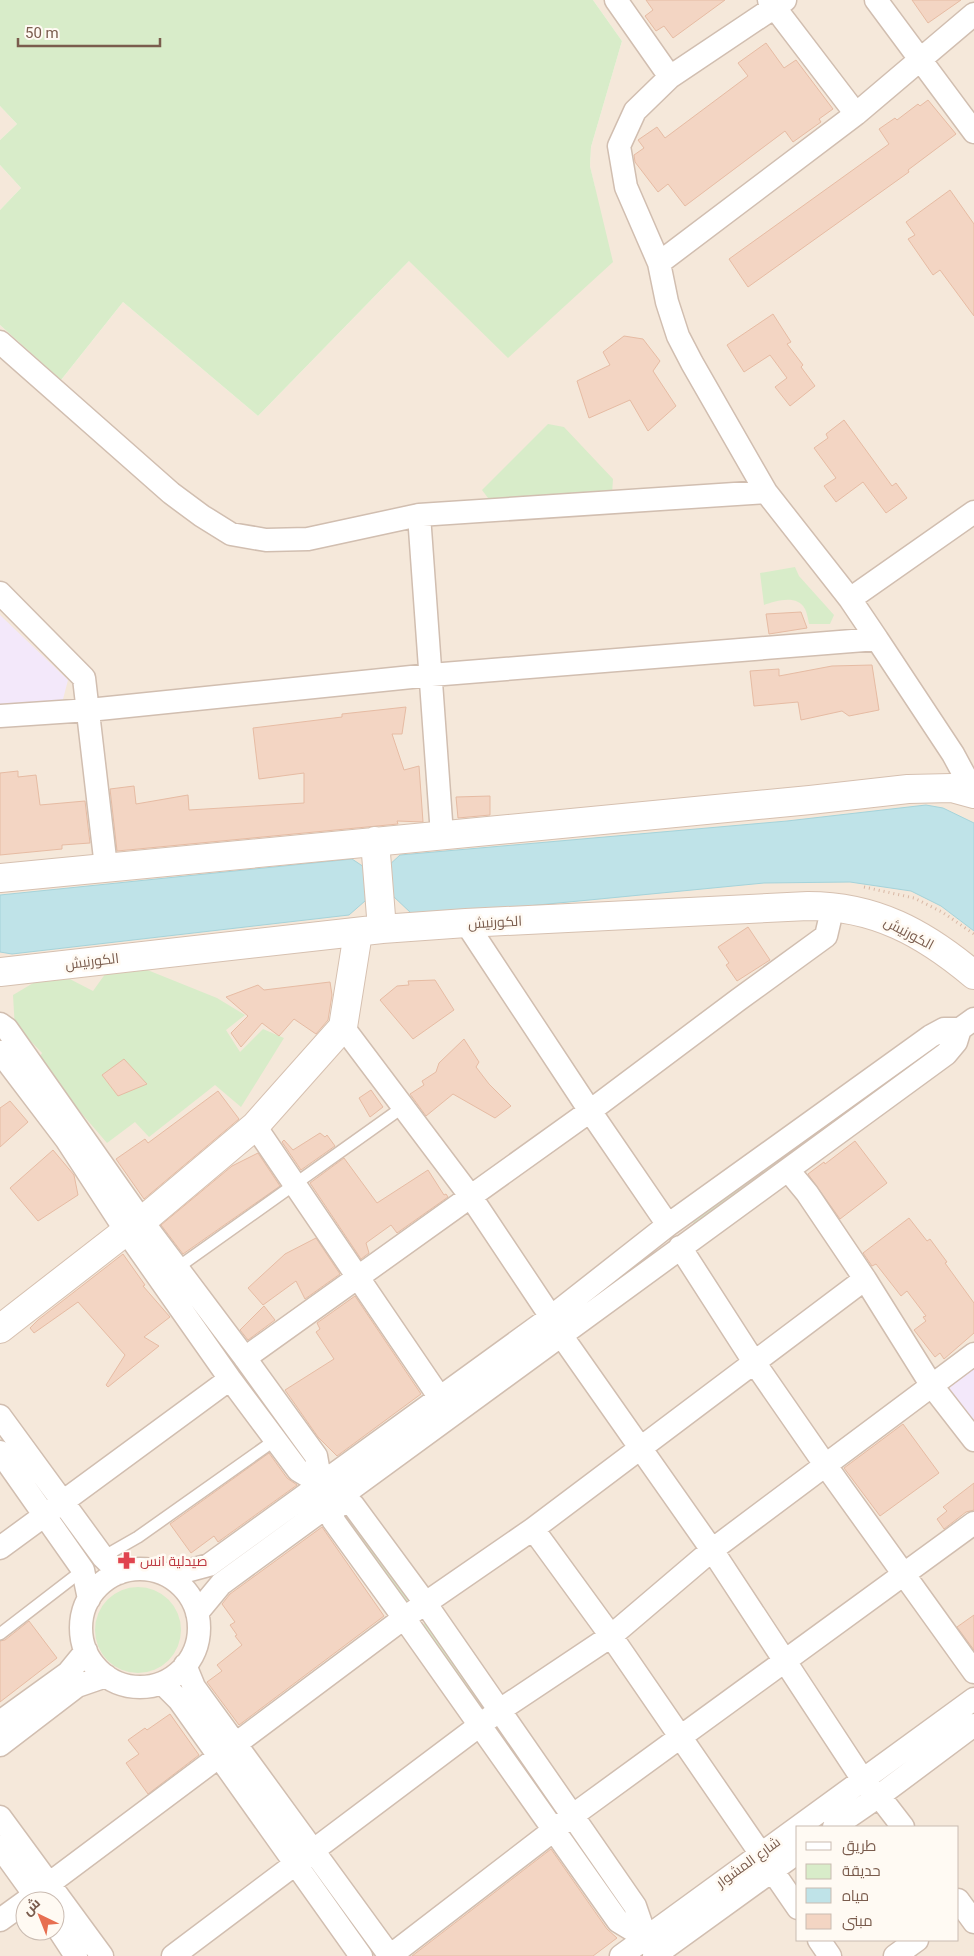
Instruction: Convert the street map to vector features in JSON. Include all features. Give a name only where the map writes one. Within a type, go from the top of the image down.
[{"type":"main road","points":[[0,878],[106,867],[375,849],[442,835],[908,789],[952,788],[974,794]]},
{"type":"main road","points":[[0,1329],[134,1226],[255,1126],[343,1027],[373,925],[375,849]]},
{"type":"main road","name":"الكورنيش","points":[[0,972],[373,925],[466,923],[774,907],[833,906],[859,911],[892,921],[945,953],[974,975]]},
{"type":"street","points":[[616,0],[670,77]]},
{"type":"street","points":[[876,0],[974,132]]},
{"type":"street","points":[[856,114],[776,2],[670,77],[635,112],[619,146],[626,187],[659,263],[667,302],[678,336],[766,492],[850,598],[953,754],[974,794]]},
{"type":"street","points":[[659,263],[856,114],[974,14]]},
{"type":"street","points":[[0,342],[171,493],[231,534],[266,540],[308,539],[419,515],[766,492]]},
{"type":"street","points":[[850,598],[974,512]]},
{"type":"street","points":[[419,515],[442,835]]},
{"type":"street","points":[[0,593],[84,678],[106,867]]},
{"type":"street","points":[[0,716],[89,710],[431,675],[877,639]]},
{"type":"street","points":[[245,1358],[590,1111],[826,936],[833,906]]},
{"type":"street","points":[[466,923],[668,1225]]},
{"type":"street","points":[[0,1024],[7,1028],[230,1379],[298,1470],[328,1492],[353,1505],[426,1604],[635,1906],[655,1952]]},
{"type":"street","points":[[197,1613],[221,1584],[440,1398],[680,1247],[946,1054],[967,1024]]},
{"type":"street","points":[[168,1576],[209,1565],[328,1492],[556,1326],[668,1225],[931,1036],[944,1029],[967,1024]]},
{"type":"street","points":[[343,1027],[471,1197],[556,1326],[712,1550],[863,1780],[879,1796],[901,1826]]},
{"type":"street","points":[[0,1052],[8,1077],[66,1139],[134,1226],[177,1268],[245,1358],[316,1456],[328,1492],[333,1520],[618,1921],[655,1952]]},
{"type":"street","points":[[255,1126],[440,1398]]},
{"type":"street","points":[[788,1170],[807,1193],[865,1278],[932,1386],[974,1440]]},
{"type":"street","points":[[680,1247],[754,1362],[974,1672]]},
{"type":"street","points":[[42,1891],[404,1618],[533,1529],[865,1278]]},
{"type":"street","points":[[173,1956],[500,1710],[611,1636],[712,1550],[974,1354]]},
{"type":"street","points":[[0,1548],[230,1379]]},
{"type":"street","points":[[0,1416],[53,1508],[83,1570],[89,1599]]},
{"type":"street","points":[[0,1452],[119,1573]]},
{"type":"street","points":[[162,1683],[227,1750],[313,1850],[390,1956],[572,1816],[974,1522]]},
{"type":"street","points":[[533,1529],[611,1636],[796,1905]]},
{"type":"street","points":[[146,1569],[168,1576],[181,1585],[191,1598],[197,1613],[199,1631],[195,1649],[175,1676],[162,1683],[143,1687],[123,1685],[106,1676],[94,1665],[86,1651],[81,1625],[83,1611],[89,1599],[104,1581],[119,1573],[146,1569]]},
{"type":"street","points":[[0,1722],[68,1673],[86,1651]]},
{"type":"street","points":[[185,1665],[194,1688],[227,1750],[294,1864],[361,1956]]},
{"type":"street","points":[[0,1745],[77,1686],[106,1676]]},
{"type":"street","name":"شارع المشوار","points":[[808,1826],[863,1780],[974,1699]]},
{"type":"street","points":[[835,1826],[974,1725]]},
{"type":"street","points":[[0,1817],[33,1891]]},
{"type":"street","name":"شارع المشوار","points":[[620,1956],[655,1952],[796,1836]]},
{"type":"street","points":[[0,1847],[31,1891]]},
{"type":"street","name":"شارع المشوار","points":[[766,1861],[796,1853]]},
{"type":"street","points":[[0,1920],[15,1910]]},
{"type":"street","points":[[65,1923],[102,1956]]},
{"type":"street","points":[[65,1939],[76,1956]]},
{"type":"street","points":[[820,1941],[830,1956]]},
{"type":"street","points":[[895,1956],[916,1941]]},
{"type":"lane","points":[[177,1268],[403,1107]]},
{"type":"lane","points":[[102,1556],[138,1537],[275,1440]]},
{"type":"lane","points":[[0,1634],[83,1570]]},
{"type":"shaded area","points":[[593,0],[974,0],[974,1956],[0,1956],[0,325],[61,380],[123,302],[258,416],[409,261],[595,188],[590,166],[591,147],[622,41]]},
{"type":"shaded area","points":[[0,106],[17,124],[0,140]]},
{"type":"shaded area","points":[[0,165],[21,188],[0,210]]},
{"type":"shaded area","points":[[0,615],[68,680],[62,703],[0,708]]},
{"type":"shaded area","points":[[974,1366],[974,1425],[945,1387]]},
{"type":"green space","points":[[0,0],[593,0],[622,41],[591,147],[590,166],[613,262],[508,358],[409,261],[258,416],[123,302],[61,380],[0,325],[0,210],[21,188],[0,165],[0,140],[17,124],[0,106]]},
{"type":"green space","points":[[548,424],[564,427],[613,479],[612,494],[491,502],[482,490]]},
{"type":"green space","points":[[795,567],[799,576],[834,615],[830,624],[809,624],[805,609],[797,601],[786,600],[764,605],[760,573]]},
{"type":"green space","points":[[135,965],[217,998],[245,1015],[226,1030],[240,1052],[263,1029],[284,1038],[241,1107],[215,1085],[149,1137],[135,1122],[107,1143],[47,1073],[38,1060],[42,1053],[21,1031],[15,1030],[13,995],[45,976],[62,975],[93,991],[108,970]]},
{"type":"green space","points":[[942,1038],[945,1042],[696,1227],[693,1222]]},
{"type":"green space","points":[[349,1512],[414,1598],[407,1603],[343,1517]]},
{"type":"green space","points":[[138,1587],[155,1590],[169,1599],[178,1613],[181,1630],[178,1647],[169,1661],[155,1670],[138,1673],[121,1670],[107,1661],[98,1647],[95,1630],[98,1613],[107,1599],[121,1590]]},
{"type":"green space","points":[[428,1621],[490,1707],[483,1712],[421,1626]]},
{"type":"green space","points":[[505,1728],[564,1813],[557,1818],[497,1733]]},
{"type":"water","points":[[926,805],[943,808],[974,823],[974,931],[941,906],[911,891],[850,882],[764,883],[435,915],[412,914],[393,896],[387,867],[400,855],[787,821]]},
{"type":"water","points":[[352,859],[370,871],[373,894],[349,915],[12,954],[0,952],[0,895]]},
{"type":"building","points":[[646,0],[725,0],[673,38],[664,26],[656,31],[645,16],[653,10]]},
{"type":"building","points":[[912,0],[961,0],[928,23]]},
{"type":"building","points":[[766,43],[784,68],[796,60],[833,109],[819,119],[821,122],[793,142],[785,131],[685,206],[668,184],[658,192],[635,162],[634,155],[644,148],[638,140],[657,127],[665,138],[748,76],[738,63]]},
{"type":"building","points":[[928,100],[956,134],[908,170],[909,172],[748,287],[729,259],[889,144],[879,129],[895,118],[897,120],[918,104],[920,106]]},
{"type":"building","points":[[950,190],[974,224],[974,316],[940,270],[933,275],[908,239],[915,235],[906,222]]},
{"type":"building","points":[[773,314],[791,342],[787,344],[803,365],[801,367],[815,386],[790,406],[775,387],[787,378],[770,355],[744,372],[727,345]]},
{"type":"building","points":[[624,336],[643,339],[660,361],[653,371],[676,406],[648,431],[630,400],[589,418],[577,381],[610,365],[603,352]]},
{"type":"building","points":[[844,420],[892,486],[896,483],[907,498],[886,513],[863,482],[836,502],[824,486],[836,478],[814,448],[828,438],[826,434]]},
{"type":"building","points":[[801,612],[807,628],[769,634],[766,614]]},
{"type":"building","points":[[872,665],[879,710],[849,716],[842,711],[801,720],[798,702],[754,706],[750,671],[779,669],[779,676],[832,666]]},
{"type":"building","points":[[406,707],[402,734],[392,734],[404,770],[419,766],[423,822],[397,821],[398,824],[117,851],[110,789],[134,786],[136,804],[188,795],[189,810],[304,803],[304,773],[259,779],[253,728],[342,717],[342,714]]},
{"type":"building","points":[[18,771],[18,777],[36,775],[40,805],[85,801],[90,843],[62,845],[62,849],[0,855],[0,773]]},
{"type":"building","points":[[490,796],[490,815],[458,818],[456,797]]},
{"type":"building","points":[[748,927],[770,960],[737,981],[726,965],[729,963],[718,947]]},
{"type":"building","points":[[435,980],[454,1010],[413,1039],[380,1000],[397,986],[409,985],[408,981]]},
{"type":"building","points":[[330,982],[332,995],[328,1020],[316,1034],[294,1019],[279,1036],[262,1023],[241,1047],[231,1033],[248,1016],[226,997],[258,985],[264,990]]},
{"type":"building","points":[[464,1039],[479,1062],[476,1067],[489,1084],[511,1106],[495,1118],[453,1094],[426,1116],[410,1094],[424,1085],[422,1081],[436,1072],[439,1063]]},
{"type":"building","points":[[124,1059],[147,1084],[118,1096],[102,1075]]},
{"type":"building","points":[[371,1090],[383,1107],[370,1117],[359,1098]]},
{"type":"building","points":[[218,1091],[239,1119],[144,1199],[116,1159],[145,1139],[148,1143]]},
{"type":"building","points":[[10,1101],[28,1122],[0,1147],[0,1108]]},
{"type":"building","points":[[320,1133],[325,1137],[327,1135],[335,1146],[301,1170],[282,1142],[284,1140],[293,1150]]},
{"type":"building","points":[[855,1141],[887,1183],[840,1219],[808,1174],[824,1162],[825,1164]]},
{"type":"building","points":[[53,1150],[74,1175],[78,1195],[38,1221],[10,1188]]},
{"type":"building","points":[[258,1153],[280,1186],[183,1254],[161,1225],[232,1166]]},
{"type":"building","points":[[344,1158],[377,1203],[428,1170],[444,1195],[446,1194],[448,1197],[397,1233],[391,1225],[366,1243],[369,1253],[361,1259],[310,1183]]},
{"type":"building","points":[[909,1218],[927,1241],[930,1239],[974,1303],[974,1333],[944,1359],[940,1353],[935,1357],[914,1330],[926,1321],[923,1317],[926,1316],[907,1291],[901,1296],[876,1264],[872,1266],[863,1253]]},
{"type":"building","points":[[316,1238],[340,1274],[305,1299],[296,1281],[263,1305],[248,1288],[285,1254]]},
{"type":"building","points":[[123,1254],[145,1285],[143,1286],[170,1317],[144,1337],[159,1346],[108,1387],[106,1385],[125,1355],[78,1302],[34,1333],[30,1328]]},
{"type":"building","points":[[355,1296],[421,1394],[337,1456],[318,1437],[285,1390],[334,1359],[316,1332],[320,1329],[317,1323]]},
{"type":"building","points":[[264,1306],[275,1320],[248,1340],[240,1330]]},
{"type":"building","points":[[903,1424],[939,1473],[880,1516],[844,1468]]},
{"type":"building","points":[[269,1453],[287,1478],[297,1485],[218,1542],[214,1536],[191,1553],[170,1524]]},
{"type":"building","points":[[974,1483],[974,1510],[966,1512],[944,1529],[937,1519],[947,1511],[943,1507]]},
{"type":"building","points":[[322,1527],[384,1616],[239,1725],[207,1682],[222,1671],[217,1665],[242,1645],[230,1625],[235,1622],[222,1604],[230,1594]]},
{"type":"building","points":[[974,1615],[974,1650],[957,1627]]},
{"type":"building","points":[[29,1621],[57,1658],[0,1702],[0,1641],[5,1640]]},
{"type":"building","points":[[170,1714],[199,1755],[148,1794],[126,1763],[139,1754],[128,1740]]},
{"type":"building","points":[[551,1849],[607,1929],[617,1938],[593,1956],[412,1956]]},
{"type":"place","name":"صيدلية انس","points":[[126,1561]]}]
